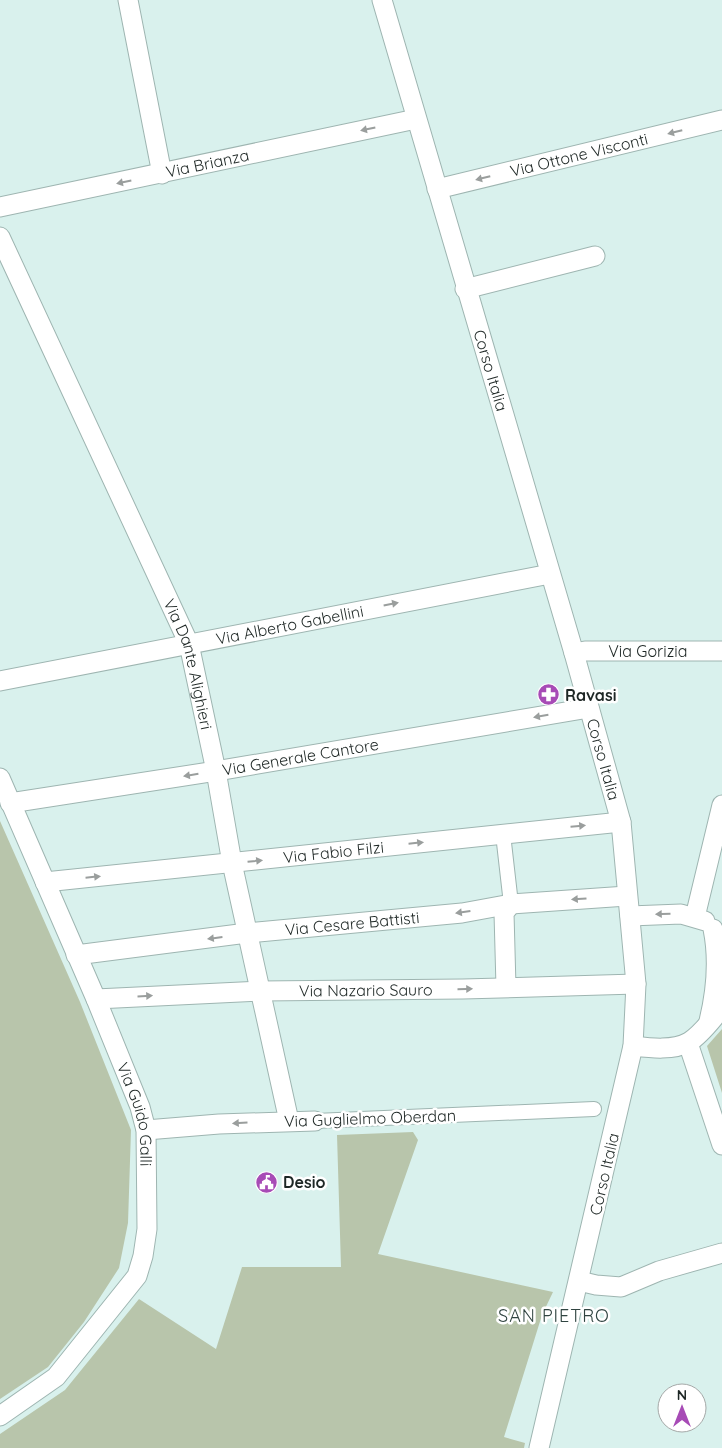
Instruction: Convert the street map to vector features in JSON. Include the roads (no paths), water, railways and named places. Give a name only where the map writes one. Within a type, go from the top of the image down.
[{"type":"street","points":[[128,0],[162,174]]},
{"type":"street","name":"Corso Italia","points":[[382,0],[465,289],[574,653],[621,822],[636,984],[633,1046],[539,1448]]},
{"type":"street","name":"Via Brianza","points":[[0,207],[162,174],[416,118]]},
{"type":"street","name":"Via Ottone Visconti","points":[[437,189],[722,120]]},
{"type":"street","name":"Via Dante Alighieri","points":[[0,237],[189,644],[216,771],[232,864],[289,1121]]},
{"type":"street","points":[[465,289],[594,256]]},
{"type":"street","name":"Via Alberto Gabellini","points":[[0,681],[550,574]]},
{"type":"street","name":"Via Gorizia","points":[[574,653],[586,651],[722,651]]},
{"type":"street","name":"Via Generale Cantore","points":[[10,803],[216,771],[589,708]]},
{"type":"street","name":"Via Guido Galli","points":[[0,778],[96,999],[140,1107],[146,1130],[147,1229],[143,1256],[137,1276],[56,1378],[0,1416]]},
{"type":"street","points":[[695,917],[722,805]]},
{"type":"street","name":"Via Fabio Filzi","points":[[45,882],[621,822]]},
{"type":"street","points":[[503,834],[511,904],[504,913],[506,987]]},
{"type":"street","name":"Via Cesare Battisti","points":[[76,956],[247,933],[462,913],[511,904],[627,896]]},
{"type":"street","points":[[630,916],[681,914],[695,917],[718,929],[715,941],[715,997],[709,1022]]},
{"type":"street","name":"Via Nazario Sauro","points":[[96,999],[260,991],[636,984]]},
{"type":"street","points":[[633,1046],[670,1048],[688,1043],[703,1030],[722,1008]]},
{"type":"street","points":[[688,1043],[722,1145]]},
{"type":"street","name":"Via Guglielmo Oberdan","points":[[146,1130],[219,1124],[594,1109]]},
{"type":"street","points":[[579,1281],[596,1285],[621,1287],[659,1271],[722,1253]]},
{"type":"place","name":"Ravasi","points":[[549,695]]},
{"type":"place","name":"Desio","points":[[267,1182]]},
{"type":"district","name":"SAN PIETRO","points":[[554,1315]]}]
